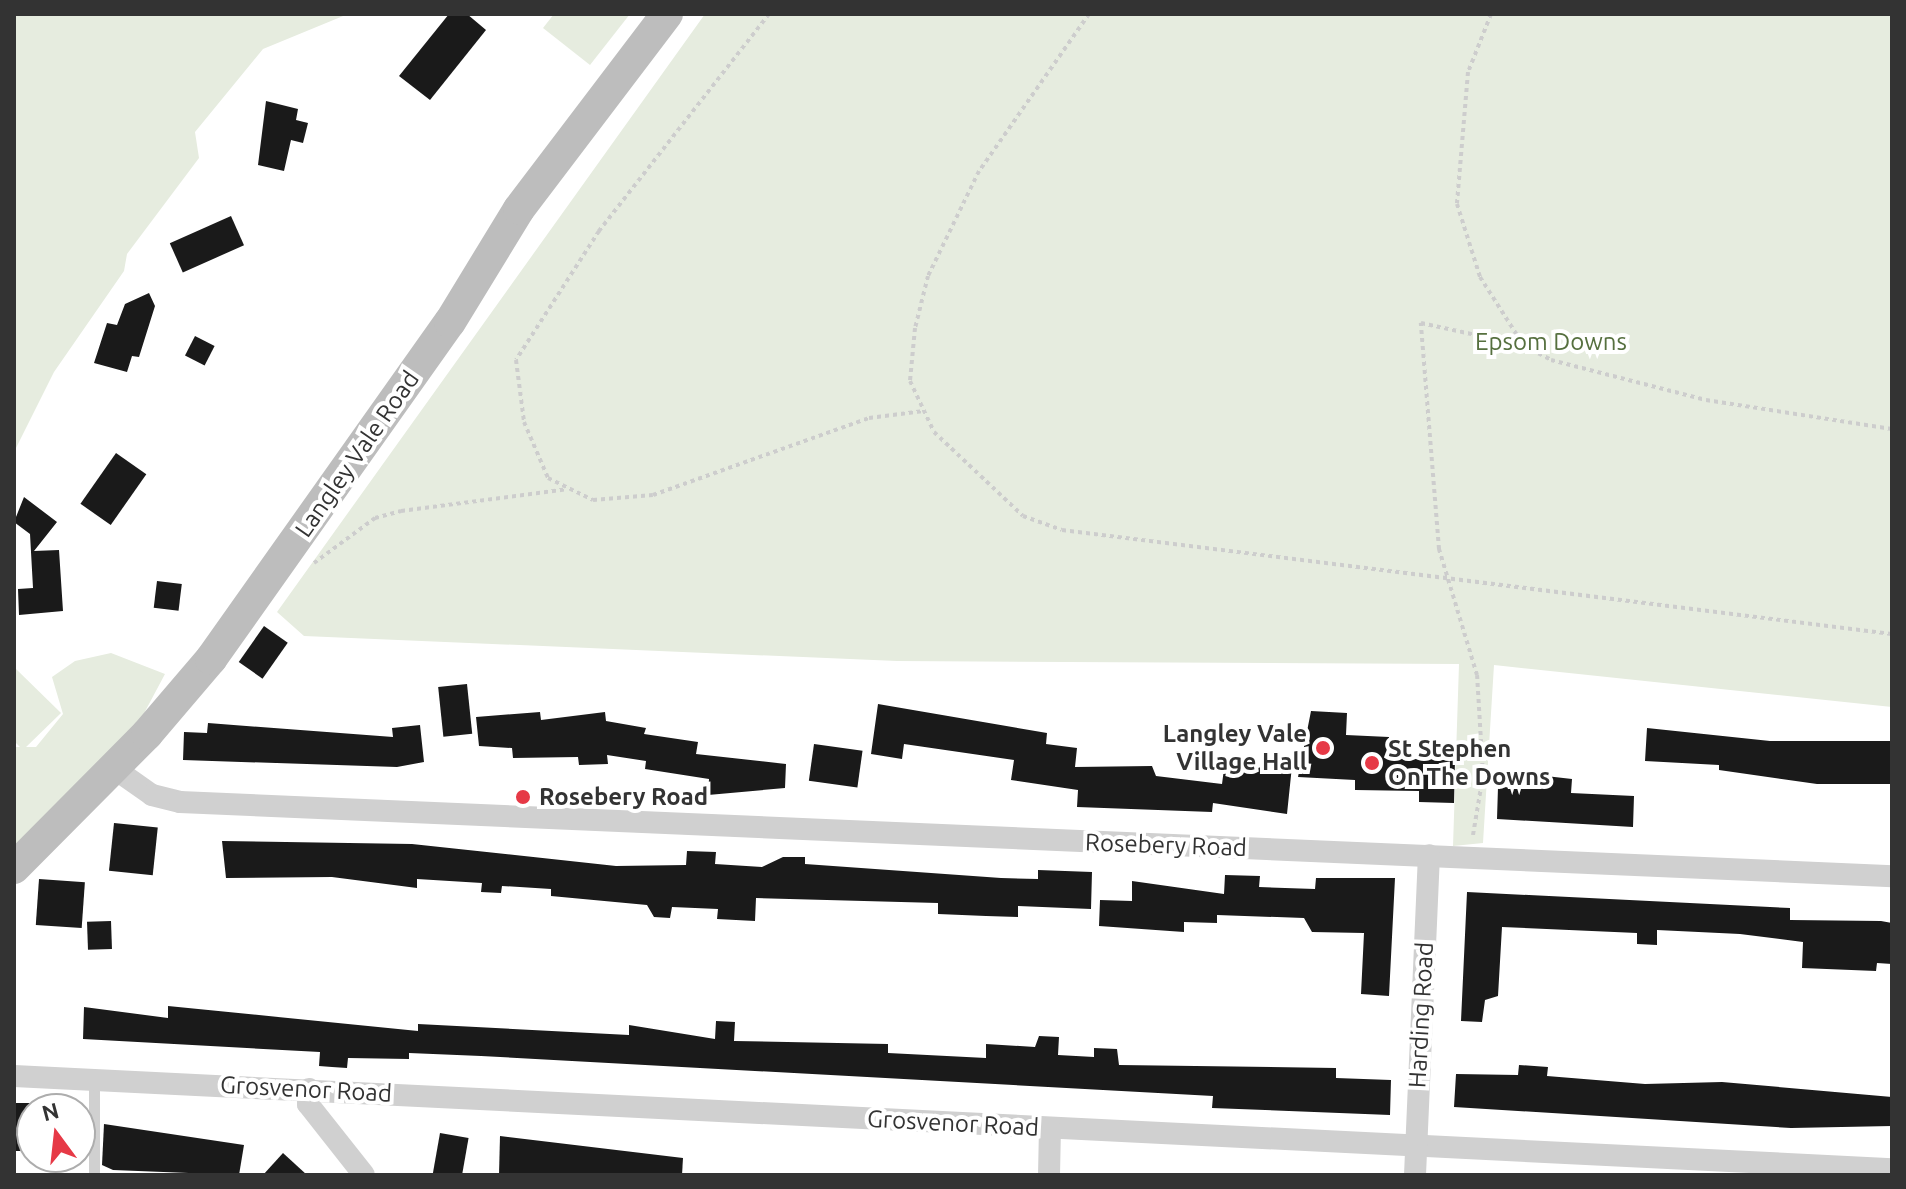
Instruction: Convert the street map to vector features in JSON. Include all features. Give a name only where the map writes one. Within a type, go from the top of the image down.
[{"type":"street","name":"Langley Vale Road","points":[[14,868],[115,769],[201,670],[288,552],[519,209],[667,14]]},
{"type":"street","name":"Rosebery Road","points":[[115,769],[152,795],[180,802],[1892,876]]},
{"type":"street","name":"Harding Road","points":[[1415,1175],[1429,855]]},
{"type":"street","name":"Grosvenor Road","points":[[14,1076],[1892,1169]]},
{"type":"street","points":[[309,1089],[308,1104],[364,1175]]},
{"type":"street","points":[[1049,1175],[1050,1128]]},
{"type":"lane","points":[[94,1079],[94,1175]]},
{"type":"path","points":[[769,14],[599,231],[516,360],[524,422],[548,478],[593,500],[653,495],[869,418],[924,411]]},
{"type":"path","points":[[1089,14],[979,171],[928,276],[910,381],[924,411],[979,479],[1023,516],[1062,530],[1452,583],[1892,634]]},
{"type":"path","points":[[1491,14],[1468,72],[1457,204],[1480,277],[1524,346]]},
{"type":"path","points":[[1469,857],[1483,775],[1478,689],[1452,583],[1439,549],[1421,323],[1524,346],[1551,360],[1706,400],[1892,429]]},
{"type":"path","points":[[288,552],[309,566],[388,514],[569,488]]},
{"type":"green space","points":[[14,14],[348,14],[263,49],[195,132],[199,158],[127,254],[124,271],[54,372],[14,452]]},
{"type":"green space","points":[[554,14],[630,14],[590,65],[543,28]]},
{"type":"green space","name":"Epsom Downs","points":[[705,14],[1892,14],[1892,707],[1494,665],[1483,843],[1453,846],[1459,664],[897,661],[304,636],[277,612]]},
{"type":"green space","points":[[111,653],[165,674],[141,719],[14,847],[14,747],[36,747],[63,714],[52,677],[75,661]]},
{"type":"green space","points":[[14,667],[61,713],[23,750],[14,741]]},
{"type":"building","points":[[449,14],[467,14],[486,30],[430,100],[399,76]]},
{"type":"building","points":[[266,101],[298,109],[296,120],[308,123],[303,143],[291,140],[284,171],[258,165]]},
{"type":"building","points":[[231,216],[244,245],[183,272],[170,243]]},
{"type":"building","points":[[149,293],[155,306],[139,357],[132,356],[127,372],[94,363],[107,323],[117,325],[125,304]]},
{"type":"building","points":[[195,336],[215,346],[205,366],[185,356]]},
{"type":"building","points":[[116,453],[146,474],[111,525],[80,504]]},
{"type":"building","points":[[24,497],[57,522],[34,551],[59,550],[63,611],[19,615],[18,589],[33,588],[30,534],[14,522]]},
{"type":"building","points":[[157,581],[182,584],[179,611],[154,608]]},
{"type":"building","points":[[264,626],[288,643],[263,679],[239,662]]},
{"type":"building","points":[[467,684],[472,734],[443,737],[438,687]]},
{"type":"building","points":[[878,704],[1047,733],[1046,744],[1077,748],[1075,767],[1152,766],[1156,776],[1222,784],[1224,769],[1292,766],[1287,814],[1213,803],[1212,812],[1077,807],[1078,790],[1011,780],[1014,760],[904,744],[902,759],[871,754]]},
{"type":"building","points":[[1311,711],[1347,713],[1346,735],[1389,737],[1389,758],[1455,760],[1454,803],[1419,802],[1419,791],[1355,790],[1355,780],[1298,777]]},
{"type":"building","points":[[540,712],[541,720],[605,712],[606,721],[646,728],[644,734],[698,742],[696,754],[786,764],[785,788],[708,795],[709,779],[645,769],[646,761],[607,755],[608,764],[579,765],[578,757],[513,758],[512,748],[479,746],[476,717]]},
{"type":"building","points":[[208,723],[393,737],[392,728],[420,725],[424,762],[397,767],[183,760],[184,732],[207,733]]},
{"type":"building","points":[[1647,728],[1770,741],[1892,741],[1892,784],[1817,784],[1719,770],[1719,765],[1645,761]]},
{"type":"building","points":[[814,744],[863,751],[857,787],[809,781]]},
{"type":"building","points":[[1537,775],[1572,779],[1571,793],[1634,796],[1633,827],[1497,819],[1498,787],[1535,788]]},
{"type":"building","points":[[114,823],[158,828],[153,875],[109,871]]},
{"type":"building","points":[[222,841],[412,844],[616,866],[686,865],[687,851],[716,852],[715,864],[762,867],[783,857],[805,857],[805,864],[1001,878],[1038,879],[1038,870],[1092,872],[1091,909],[1018,906],[1018,917],[986,916],[938,914],[938,903],[756,898],[755,921],[717,919],[718,909],[672,907],[670,918],[654,917],[647,905],[551,896],[551,889],[502,886],[501,893],[481,892],[482,883],[417,879],[417,888],[332,877],[226,878]]},
{"type":"building","points":[[1225,875],[1260,876],[1259,887],[1315,889],[1316,878],[1395,878],[1389,996],[1361,994],[1364,933],[1312,932],[1304,918],[1217,915],[1217,923],[1184,922],[1184,932],[1099,926],[1100,900],[1132,901],[1132,881],[1224,894]]},
{"type":"building","points":[[39,879],[85,882],[82,928],[36,925]]},
{"type":"building","points":[[1467,892],[1790,908],[1790,920],[1881,921],[1892,923],[1892,964],[1877,963],[1876,971],[1802,968],[1803,942],[1740,934],[1657,930],[1657,945],[1637,944],[1637,933],[1502,927],[1498,996],[1485,1000],[1482,1022],[1461,1021]]},
{"type":"building","points":[[111,921],[112,949],[88,950],[87,922]]},
{"type":"building","points":[[168,1006],[418,1031],[418,1024],[629,1035],[629,1025],[715,1039],[716,1021],[735,1022],[734,1041],[888,1044],[888,1053],[986,1058],[986,1044],[1035,1047],[1039,1036],[1059,1037],[1058,1055],[1094,1057],[1094,1048],[1117,1049],[1119,1065],[1336,1068],[1336,1078],[1391,1080],[1390,1115],[1212,1108],[1213,1096],[481,1056],[409,1053],[409,1059],[348,1058],[347,1068],[319,1066],[320,1052],[83,1039],[84,1007],[168,1018]]},
{"type":"building","points":[[1519,1065],[1548,1067],[1547,1076],[1645,1084],[1722,1082],[1892,1097],[1892,1126],[1791,1128],[1454,1107],[1456,1074],[1518,1075]]},
{"type":"building","points":[[16,1103],[16,1151],[14,1151]]},
{"type":"building","points":[[104,1124],[244,1145],[239,1175],[113,1170],[102,1165]]},
{"type":"building","points":[[440,1133],[469,1138],[462,1175],[433,1175]]},
{"type":"building","points":[[500,1136],[683,1158],[682,1175],[499,1175]]},
{"type":"building","points":[[283,1153],[307,1175],[263,1175]]},
{"type":"place","name":"Langley Vale Village Hall","points":[[1323,748]]},
{"type":"place","name":"St Stephen On The Downs","points":[[1372,763]]},
{"type":"place","name":"Rosebery Road","points":[[523,797]]}]
